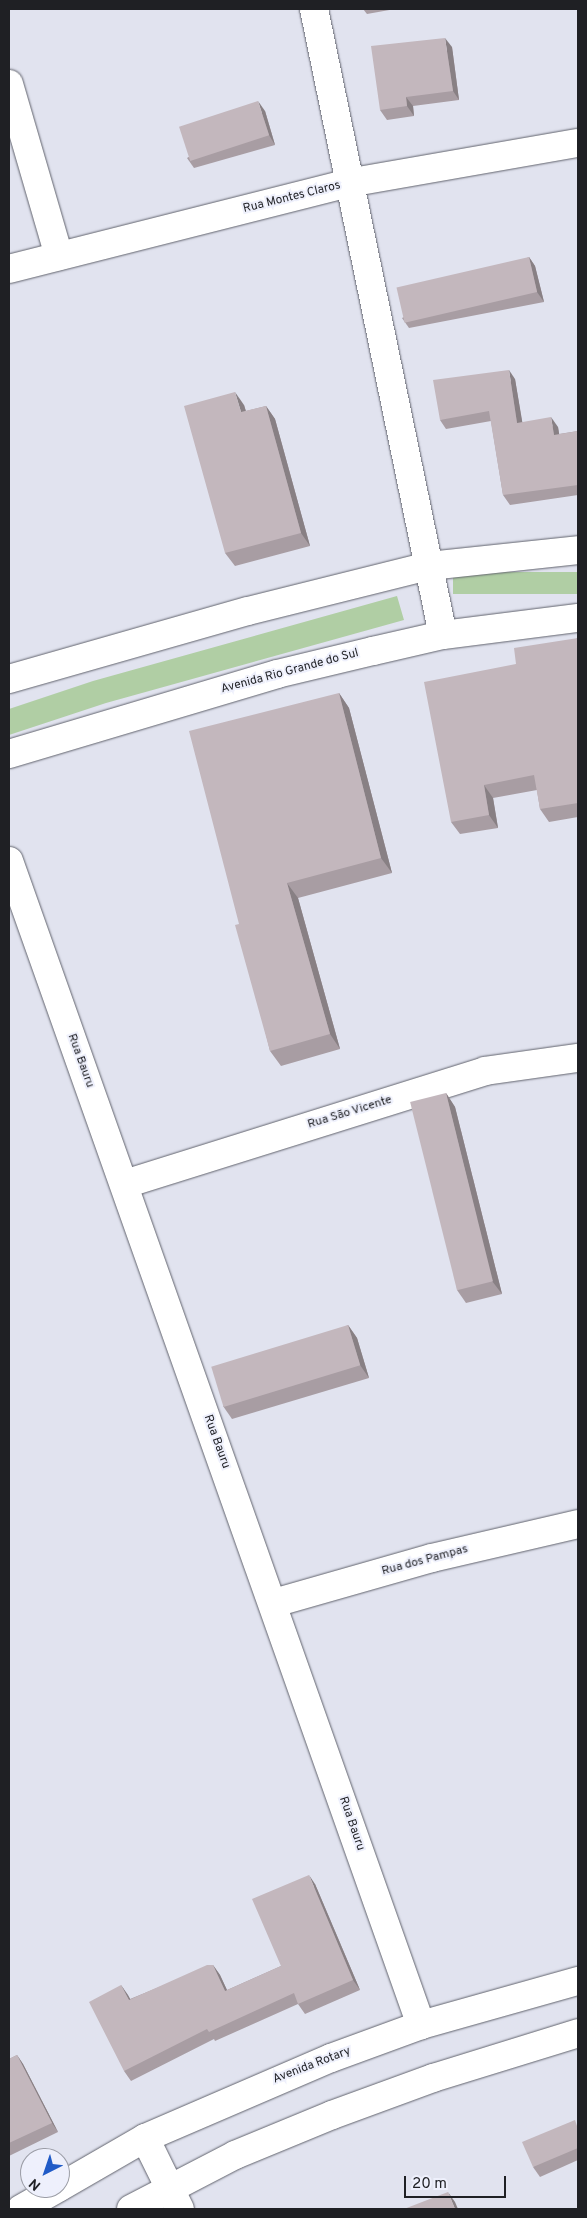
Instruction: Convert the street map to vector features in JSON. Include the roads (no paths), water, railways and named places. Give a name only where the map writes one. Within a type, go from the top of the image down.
[{"type":"street","points":[[314,9],[348,183],[443,635]]},
{"type":"street","points":[[9,84],[59,256]]},
{"type":"street","name":"Rua Montes Claros","points":[[9,269],[348,183],[578,143]]},
{"type":"street","points":[[9,679],[248,611],[429,566],[578,550]]},
{"type":"street","name":"Avenida Rio Grande do Sul","points":[[9,754],[277,674],[443,635],[578,618]]},
{"type":"street","name":"Rua Bauru","points":[[9,861],[274,1603],[422,2025]]},
{"type":"street","name":"Rua São Vicente","points":[[125,1184],[485,1071],[578,1058]]},
{"type":"street","name":"Rua dos Pampas","points":[[274,1603],[432,1558],[578,1524]]},
{"type":"street","name":"Avenida Rotary","points":[[70,2181],[145,2138],[242,2094],[422,2025],[578,1980]]},
{"type":"street","points":[[131,2209],[175,2199],[235,2155],[332,2115],[433,2078],[578,2033]]},
{"type":"street","points":[[145,2138],[175,2199]]},
{"type":"street","name":"Avenida Rotary","points":[[21,2209],[40,2198]]}]
